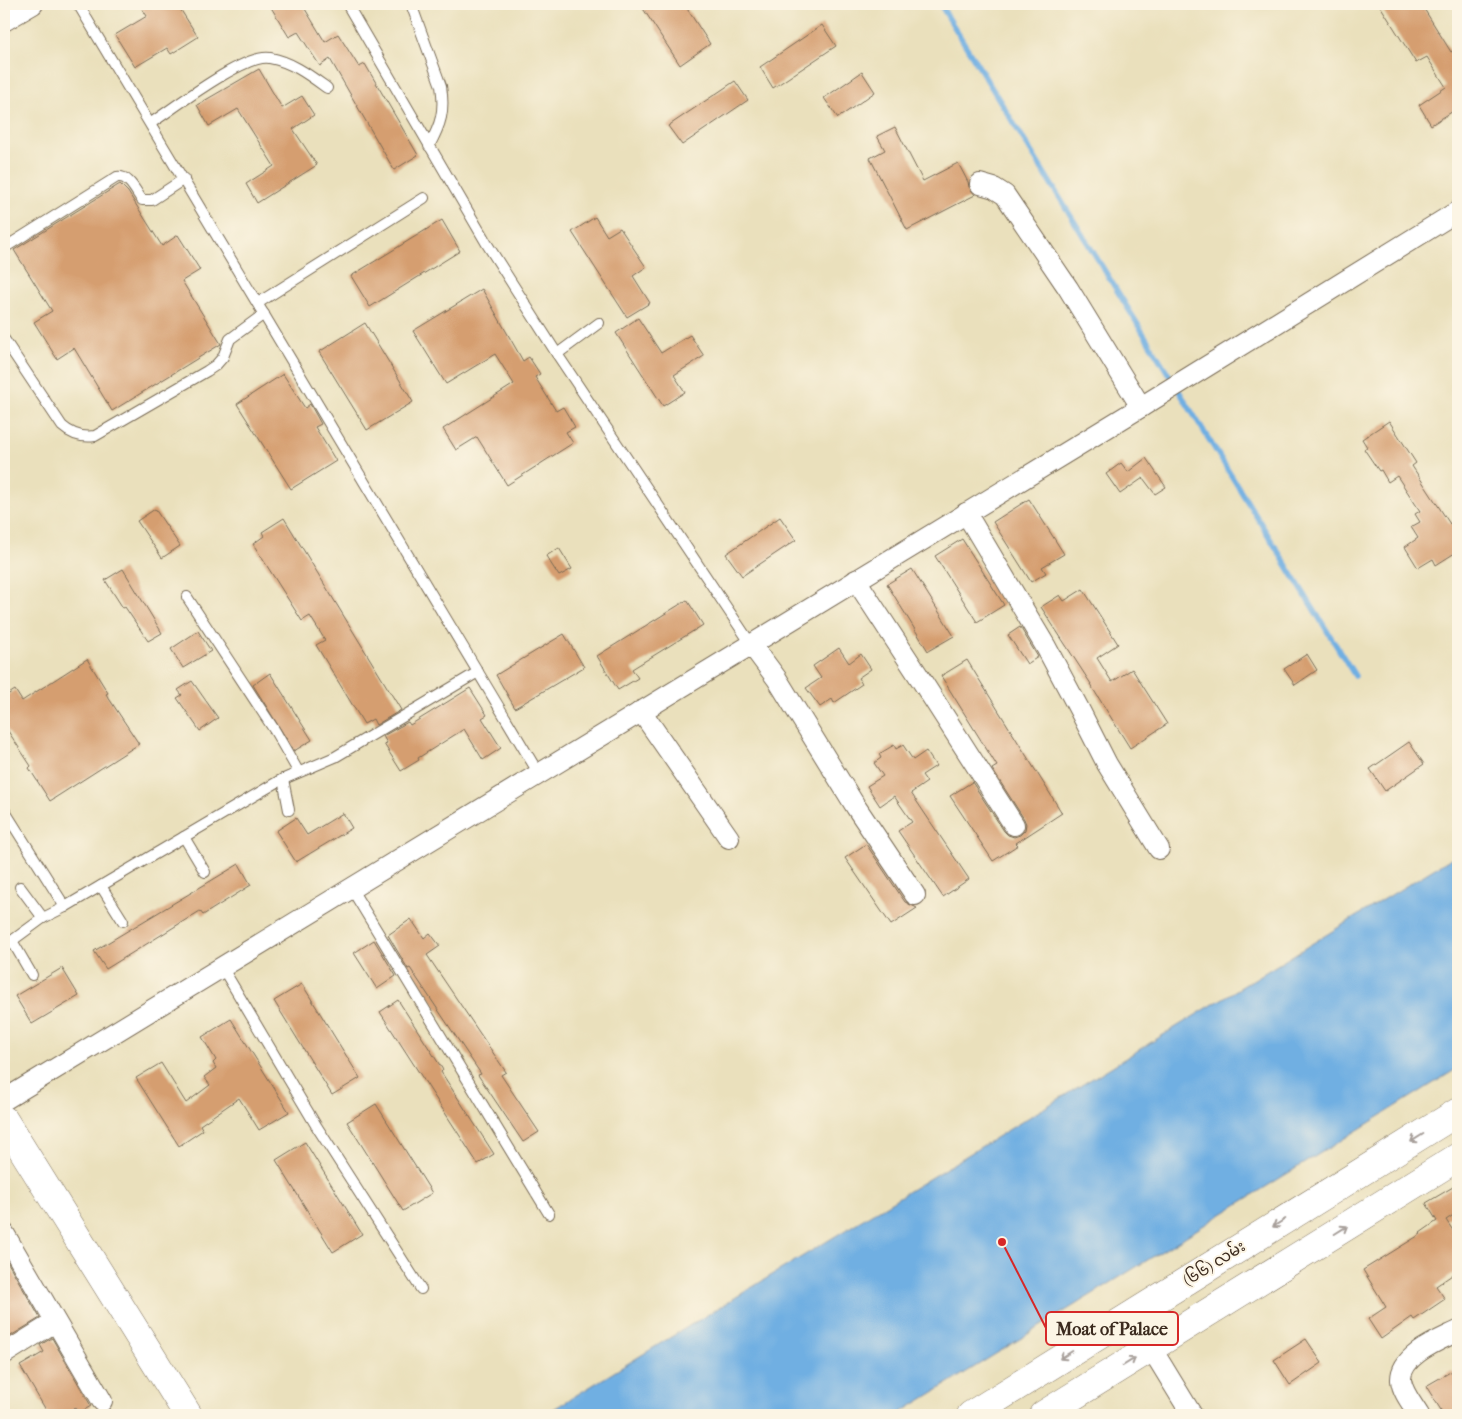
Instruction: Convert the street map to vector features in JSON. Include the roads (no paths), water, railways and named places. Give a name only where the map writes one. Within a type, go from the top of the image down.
[{"type":"main road","name":"(၆၆) လမ်း","points":[[971,1415],[1458,1112]]},
{"type":"main road","points":[[4,1120],[188,1415]]},
{"type":"main road","points":[[1043,1415],[1458,1156]]},
{"type":"street","points":[[4,21],[33,4]]},
{"type":"street","points":[[980,184],[994,188],[1006,196],[1068,288],[1141,407]]},
{"type":"street","points":[[4,1100],[1141,407],[1458,211]]},
{"type":"street","points":[[966,513],[1046,647],[1107,764],[1159,849]]},
{"type":"street","points":[[856,580],[1014,825]]},
{"type":"street","points":[[751,644],[777,679],[856,807],[915,895]]},
{"type":"street","points":[[641,712],[729,838]]},
{"type":"street","points":[[5,1240],[102,1402]]},
{"type":"street","points":[[1131,1315],[1192,1415]]},
{"type":"street","points":[[4,1354],[55,1322]]},
{"type":"street","points":[[1419,1415],[1403,1386],[1401,1379],[1404,1368],[1408,1360],[1418,1353],[1458,1331]]},
{"type":"lane","points":[[78,4],[151,123],[538,774]]},
{"type":"lane","points":[[347,4],[483,238],[557,354],[751,644]]},
{"type":"lane","points":[[411,4],[441,86],[443,98],[443,111],[438,130],[429,146]]},
{"type":"lane","points":[[151,123],[235,68],[256,59],[268,57],[286,62],[302,70],[327,88]]},
{"type":"lane","points":[[4,248],[117,177],[122,176],[126,178],[142,200],[146,201],[152,200],[184,179]]},
{"type":"lane","points":[[258,303],[424,198]]},
{"type":"lane","points":[[4,339],[62,426],[71,433],[88,437],[95,436],[216,366],[223,357],[230,339],[264,314]]},
{"type":"lane","points":[[557,354],[599,324]]},
{"type":"lane","points":[[187,596],[298,771]]},
{"type":"lane","points":[[32,975],[13,940],[44,918],[283,779],[298,771],[335,757],[478,672]]},
{"type":"lane","points":[[283,779],[289,810]]},
{"type":"lane","points":[[4,810],[65,907]]},
{"type":"lane","points":[[184,837],[205,872]]},
{"type":"lane","points":[[101,886],[123,921]]},
{"type":"lane","points":[[20,887],[44,918]]},
{"type":"lane","points":[[351,888],[549,1214]]},
{"type":"lane","points":[[222,967],[317,1127],[421,1289]]},
{"type":"water","points":[[1458,854],[1458,1068],[897,1415],[544,1415]]},
{"type":"waterway","points":[[940,4],[1355,676]]},
{"type":"place","name":"Moat of Palace","points":[[1002,1242]]}]
